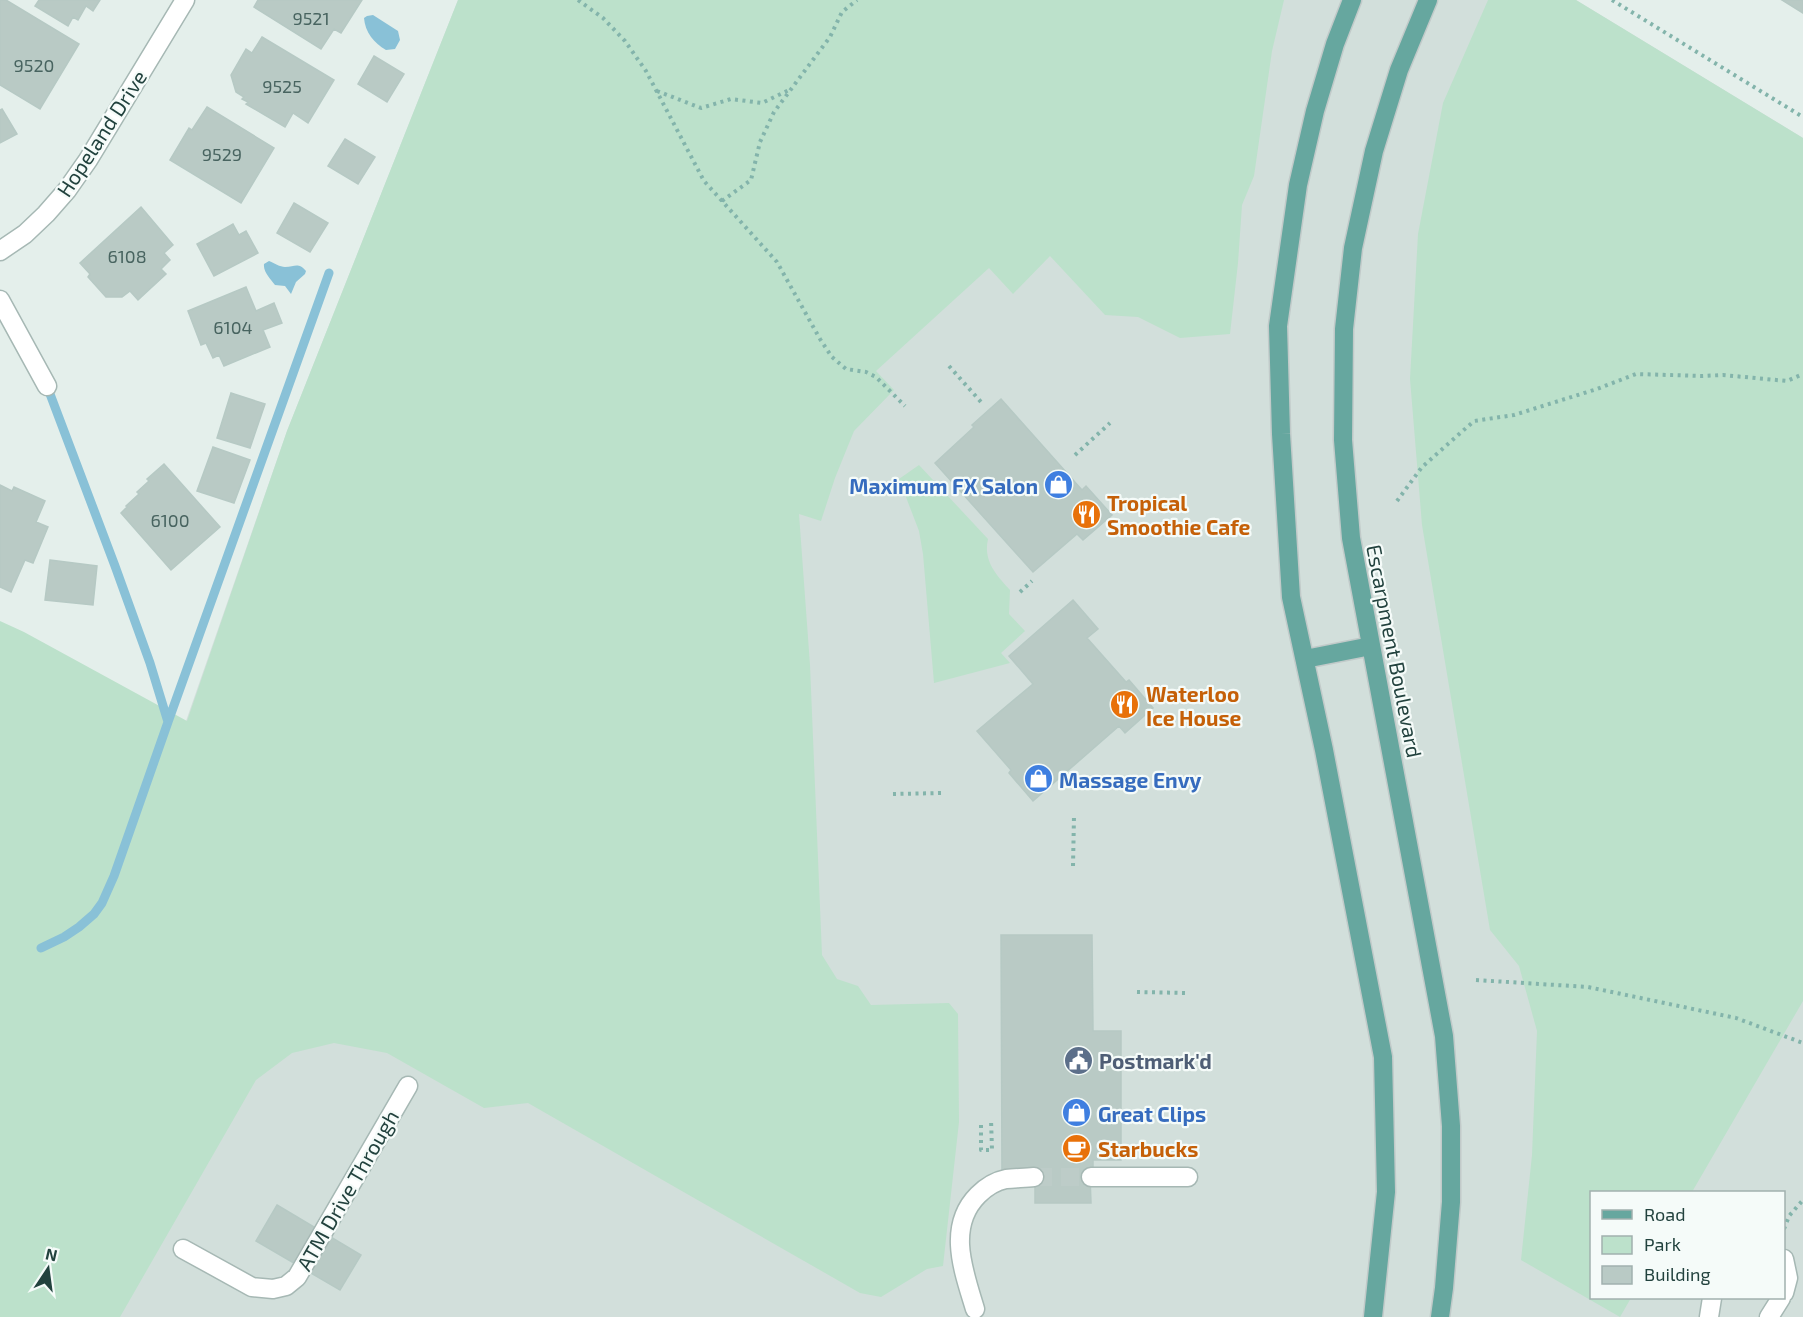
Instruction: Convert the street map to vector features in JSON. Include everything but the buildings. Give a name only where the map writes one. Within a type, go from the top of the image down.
[{"type":"main road","points":[[1352,0],[1335,44],[1318,100],[1298,185],[1278,326],[1281,434],[1291,597],[1329,773],[1383,1057],[1386,1192],[1373,1317]]},
{"type":"main road","name":"Escarpment Boulevard","points":[[1428,0],[1399,70],[1374,151],[1353,248],[1344,329],[1343,440],[1351,538],[1444,1036],[1451,1126],[1451,1191],[1440,1317]]},
{"type":"main road","points":[[1305,659],[1371,646]]},
{"type":"street","name":"Hopeland Drive","points":[[0,251],[25,234],[67,190],[185,0]]},
{"type":"street","points":[[0,300],[47,386]]},
{"type":"street","name":"ATM Drive Through","points":[[183,1249],[252,1287],[273,1289],[286,1286],[297,1277],[408,1086]]},
{"type":"street","points":[[1090,1177],[1188,1177]]},
{"type":"street","points":[[975,1310],[959,1248],[961,1223],[965,1211],[981,1192],[994,1184],[1006,1179],[1035,1178]]},
{"type":"street","points":[[1785,1264],[1788,1278],[1785,1289]]},
{"type":"street","points":[[1709,1317],[1712,1299]]},
{"type":"street","points":[[1769,1317],[1780,1299]]},
{"type":"path","points":[[579,0],[603,18],[625,41],[646,71],[704,181],[777,262],[832,357],[846,369],[866,372],[876,377],[905,406]]},
{"type":"path","points":[[722,201],[751,180],[760,142],[774,112],[830,37],[842,12],[857,0]]},
{"type":"path","points":[[1612,0],[1803,117]]},
{"type":"path","points":[[656,90],[701,108],[731,99],[762,102],[789,90]]},
{"type":"path","points":[[949,366],[981,402]]},
{"type":"path","points":[[1397,501],[1422,467],[1474,421],[1514,415],[1636,374],[1723,375],[1787,381],[1803,374]]},
{"type":"path","points":[[1075,455],[1110,423]]},
{"type":"path","points":[[1020,592],[1032,581]]},
{"type":"path","points":[[893,794],[943,793]]},
{"type":"path","points":[[1073,866],[1074,816]]},
{"type":"path","points":[[1476,980],[1588,987],[1736,1018],[1803,1043]]},
{"type":"path","points":[[1137,992],[1188,993]]},
{"type":"path","points":[[1138,1068],[1188,1069]]},
{"type":"path","points":[[981,1125],[981,1150],[992,1150],[991,1119]]},
{"type":"path","points":[[1785,1226],[1789,1216],[1803,1200]]},
{"type":"shaded area","points":[[458,0],[1576,0],[1803,138],[1803,1317],[0,1317],[0,1205],[186,721],[287,431]]},
{"type":"green space","points":[[458,0],[1284,0],[1272,51],[1254,176],[1242,205],[1230,334],[1180,338],[1138,317],[1105,315],[1050,256],[1013,294],[989,268],[876,371],[894,390],[854,431],[821,521],[799,514],[810,665],[822,955],[837,979],[858,986],[871,1005],[949,1003],[958,1014],[959,1122],[943,1266],[927,1269],[881,1297],[860,1293],[528,1103],[484,1108],[387,1053],[334,1043],[292,1053],[256,1080],[120,1317],[0,1317],[0,621],[187,721],[287,431]]},
{"type":"green space","points":[[1488,0],[1576,0],[1803,138],[1803,1001],[1693,1191],[1590,1191],[1590,1299],[1630,1299],[1620,1317],[1521,1260],[1532,1155],[1537,1031],[1519,966],[1490,930],[1422,525],[1410,379],[1418,234],[1443,103]]},
{"type":"green space","points":[[919,465],[988,539],[989,561],[1010,590],[1009,614],[1025,631],[1001,653],[1010,663],[934,683],[923,554],[919,531],[899,479]]},
{"type":"water","points":[[373,15],[398,31],[400,40],[395,49],[386,50],[371,37],[364,18]]},
{"type":"water","points":[[269,261],[283,267],[298,266],[306,271],[296,282],[291,294],[285,286],[275,285],[268,275],[264,264]]},
{"type":"waterway","points":[[168,722],[329,273]]},
{"type":"waterway","points":[[41,948],[79,927],[94,914],[102,903],[114,876],[168,722],[150,663],[47,386]]},
{"type":"tunnel","points":[[1034,1177],[1091,1177]]},
{"type":"place","name":"Maximum FX Salon","points":[[1059,485]]},
{"type":"place","name":"Tropical Smoothie Cafe","points":[[1086,514]]},
{"type":"place","name":"Waterloo Ice House","points":[[1125,705]]},
{"type":"place","name":"Massage Envy","points":[[1038,779]]},
{"type":"place","name":"Postmark'd","points":[[1078,1060]]},
{"type":"place","name":"Great Clips","points":[[1077,1113]]},
{"type":"place","name":"Starbucks","points":[[1077,1148]]}]
